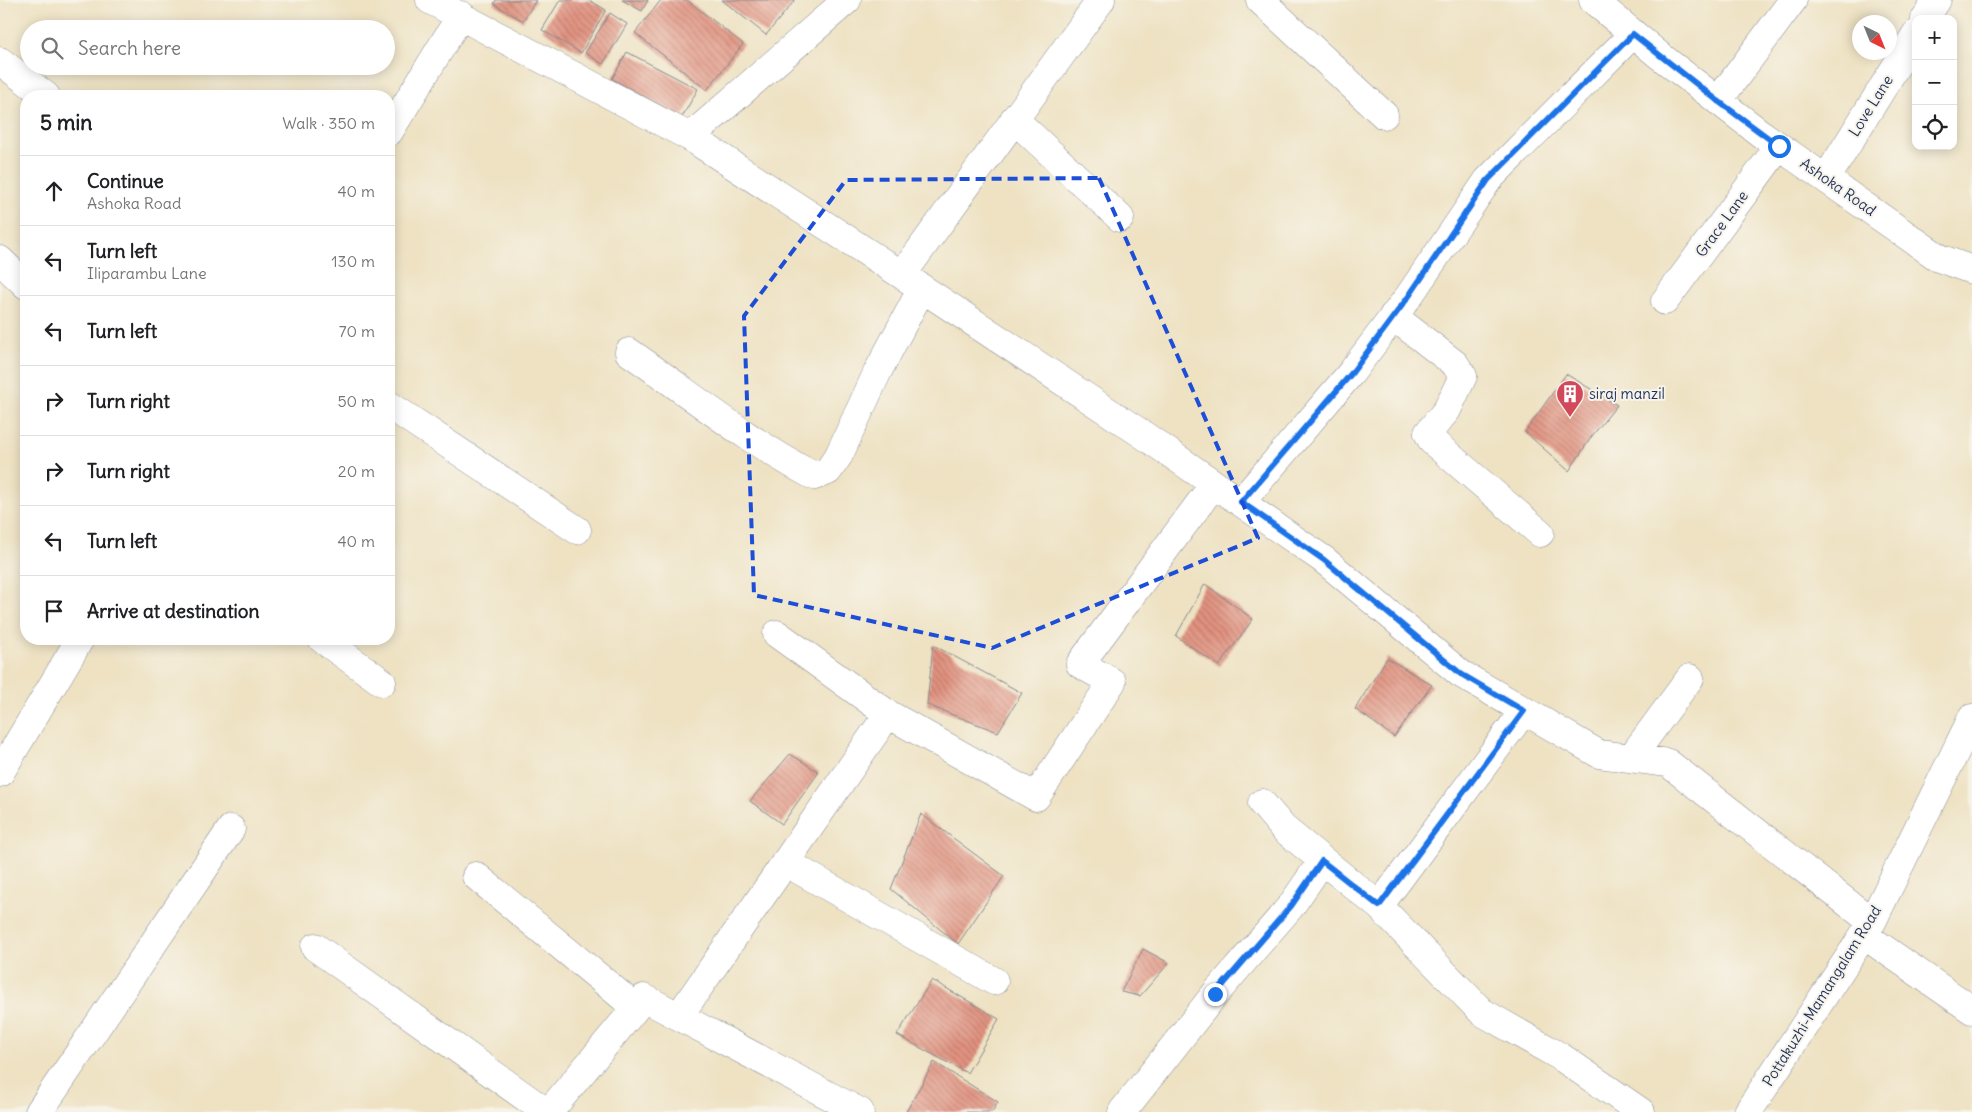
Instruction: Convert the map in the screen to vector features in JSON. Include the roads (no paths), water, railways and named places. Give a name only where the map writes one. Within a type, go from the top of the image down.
[{"type":"street","points":[[430,0],[690,137],[912,281],[1324,560],[1461,674],[1599,754],[1668,763],[1868,928],[1972,1010]]},
{"type":"street","points":[[690,137],[847,0]]},
{"type":"street","points":[[629,352],[789,463],[814,476],[828,471],[839,455],[878,371],[912,281],[1014,119],[1076,37],[1101,0]]},
{"type":"street","points":[[1260,0],[1384,115]]},
{"type":"street","name":"Ashoka Road","points":[[1593,0],[1718,101],[1779,146],[1939,258],[1972,270]]},
{"type":"street","points":[[1718,101],[1793,0]]},
{"type":"street","points":[[1928,15],[1937,0]]},
{"type":"street","points":[[395,122],[461,15]]},
{"type":"street","points":[[1241,502],[1351,374],[1394,316],[1488,180],[1633,34]]},
{"type":"street","name":"Love Lane","points":[[1826,179],[1912,40]]},
{"type":"street","points":[[0,61],[38,90]]},
{"type":"street","points":[[1014,119],[1120,218]]},
{"type":"street","name":"Grace Lane","points":[[1665,301],[1779,146]]},
{"type":"street","points":[[0,260],[20,279]]},
{"type":"street","points":[[1394,316],[1455,364],[1463,376],[1447,410],[1428,434],[1432,441],[1540,533]]},
{"type":"street","points":[[395,409],[577,530]]},
{"type":"street","points":[[777,634],[888,714],[1036,797],[1112,682],[1080,664],[1214,484]]},
{"type":"street","points":[[0,774],[76,645]]},
{"type":"street","points":[[330,645],[382,682]]},
{"type":"street","points":[[1631,758],[1690,678]]},
{"type":"street","points":[[1379,906],[1524,711]]},
{"type":"street","points":[[679,1016],[888,714]]},
{"type":"street","name":"Pottakuzhi-Mamangalam Road","points":[[1748,1112],[1868,928],[1972,718]]},
{"type":"street","points":[[1262,803],[1284,829],[1379,906],[1482,1012],[1561,1057],[1641,1112]]},
{"type":"street","points":[[39,1112],[231,829]]},
{"type":"street","points":[[1122,1112],[1215,994],[1291,906],[1322,861]]},
{"type":"street","points":[[785,862],[994,981]]},
{"type":"street","points":[[476,876],[635,1007]]},
{"type":"street","points":[[315,948],[548,1112],[644,998],[860,1112]]},
{"type":"place","name":"siraj manzil","points":[[1570,418]]}]
